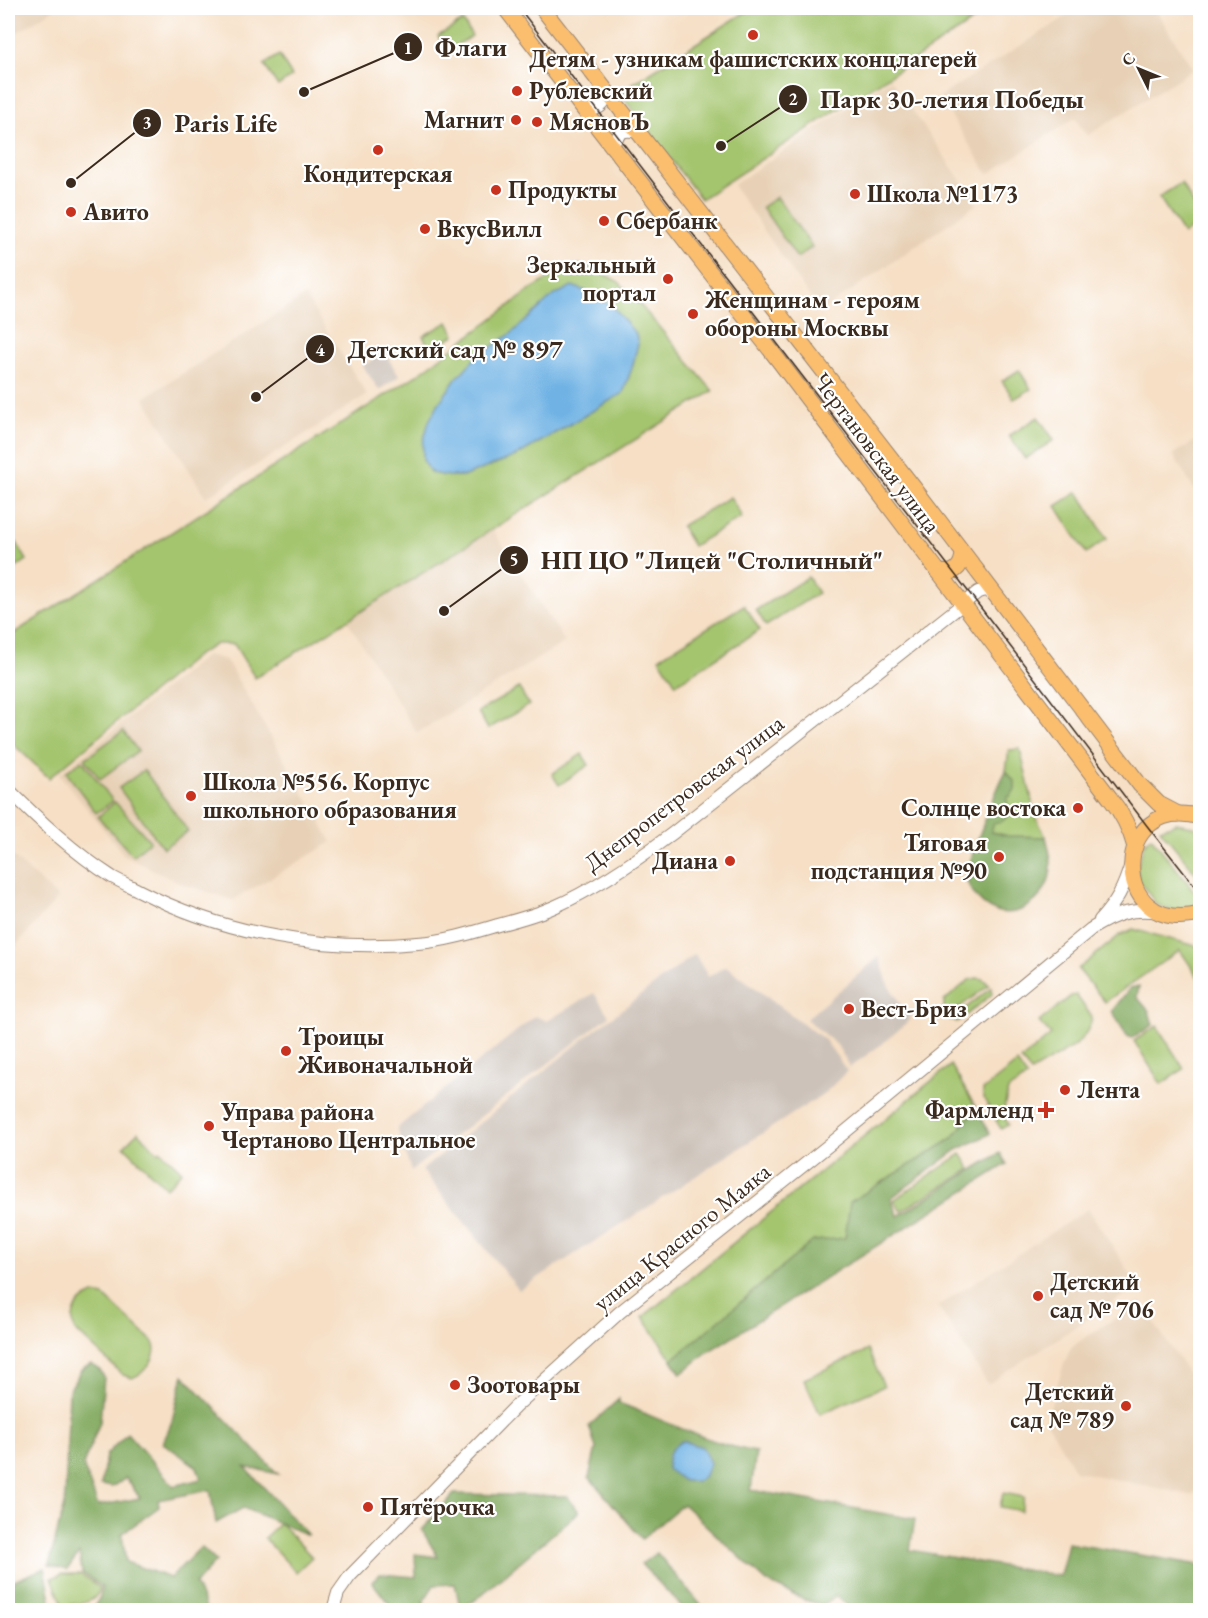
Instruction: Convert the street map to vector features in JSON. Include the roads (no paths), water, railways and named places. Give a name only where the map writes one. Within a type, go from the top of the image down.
[{"type":"main road","name":"Чертановская улица","points":[[505,8],[779,361],[1115,804],[1128,827],[1135,847]]},
{"type":"main road","name":"Чертановская улица","points":[[542,8],[911,484],[1140,785],[1159,804],[1178,814],[1200,817]]},
{"type":"main road","points":[[938,571],[953,572],[959,568],[963,561],[963,554]]},
{"type":"main road","points":[[1178,814],[1152,824],[1141,835],[1131,864],[1133,879],[1138,893],[1160,912],[1170,916],[1197,918]]},
{"type":"street","points":[[583,107],[597,109],[605,101],[606,91]]},
{"type":"street","points":[[612,146],[618,135],[623,132],[629,130],[637,132]]},
{"type":"street","name":"Днепропетровская улица","points":[[8,789],[56,835],[90,863],[114,878],[171,906],[217,922],[309,942],[362,945],[420,943],[466,934],[554,907],[622,870],[674,833],[978,592],[984,591],[995,595]]},
{"type":"street","name":"улица Красного Маяка","points":[[333,1611],[338,1593],[350,1576],[515,1407],[602,1328],[671,1270],[839,1137],[1091,929],[1111,908],[1123,888],[1131,864]]},
{"type":"street","name":"улица Красного Маяка","points":[[1091,929],[1109,918],[1127,912],[1145,910],[1160,912]]},
{"type":"water","points":[[572,286],[594,294],[613,307],[636,334],[638,344],[623,393],[518,455],[465,476],[431,473],[423,460],[423,443],[429,421],[456,379],[475,358],[512,333],[553,296]]},
{"type":"water","points":[[682,1441],[702,1447],[710,1463],[705,1475],[697,1481],[684,1481],[667,1469],[670,1452]]},
{"type":"tram line","points":[[519,8],[1200,893]]},
{"type":"place","name":"Детям - узникам фашистских концлагерей","points":[[753,35]]},
{"type":"place","name":"Рублевский","points":[[517,91]]},
{"type":"place","name":"Флаги","points":[[304,92]]},
{"type":"place","name":"Магнит","points":[[516,120]]},
{"type":"place","name":"МясновЪ","points":[[537,122]]},
{"type":"place","name":"Парк 30-летия Победы","points":[[721,146]]},
{"type":"place","name":"Кондитерская","points":[[378,150]]},
{"type":"place","name":"Paris Life","points":[[71,183]]},
{"type":"place","name":"Продукты","points":[[496,190]]},
{"type":"place","name":"Школа №1173","points":[[855,194]]},
{"type":"place","name":"Авито","points":[[71,212]]},
{"type":"place","name":"Сбербанк","points":[[604,221]]},
{"type":"place","name":"ВкусВилл","points":[[425,229]]},
{"type":"place","name":"Зеркальный портал","points":[[668,279]]},
{"type":"place","name":"Женщинам - героям обороны Москвы","points":[[693,314]]},
{"type":"place","name":"Детский сад № 897","points":[[256,397]]},
{"type":"place","name":"НП ЦО \"Лицей \"Столичный\"","points":[[444,611]]},
{"type":"place","name":"Школа №556. Корпус школьного образования","points":[[191,796]]},
{"type":"place","name":"Солнце востока","points":[[1078,808]]},
{"type":"place","name":"Тяговая подстанция №90","points":[[999,857]]},
{"type":"place","name":"Диана","points":[[730,861]]},
{"type":"place","name":"Вест-Бриз","points":[[849,1009]]},
{"type":"place","name":"Троицы Живоначальной","points":[[286,1051]]},
{"type":"place","name":"Лента","points":[[1065,1090]]},
{"type":"place","name":"Фармленд","points":[[1046,1110]]},
{"type":"place","name":"Управа района Чертаново Центральное","points":[[209,1126]]},
{"type":"place","name":"Детский сад № 706","points":[[1038,1296]]},
{"type":"place","name":"Зоотовары","points":[[455,1385]]},
{"type":"place","name":"Детский сад № 789","points":[[1126,1406]]},
{"type":"place","name":"Пятёрочка","points":[[368,1507]]}]
